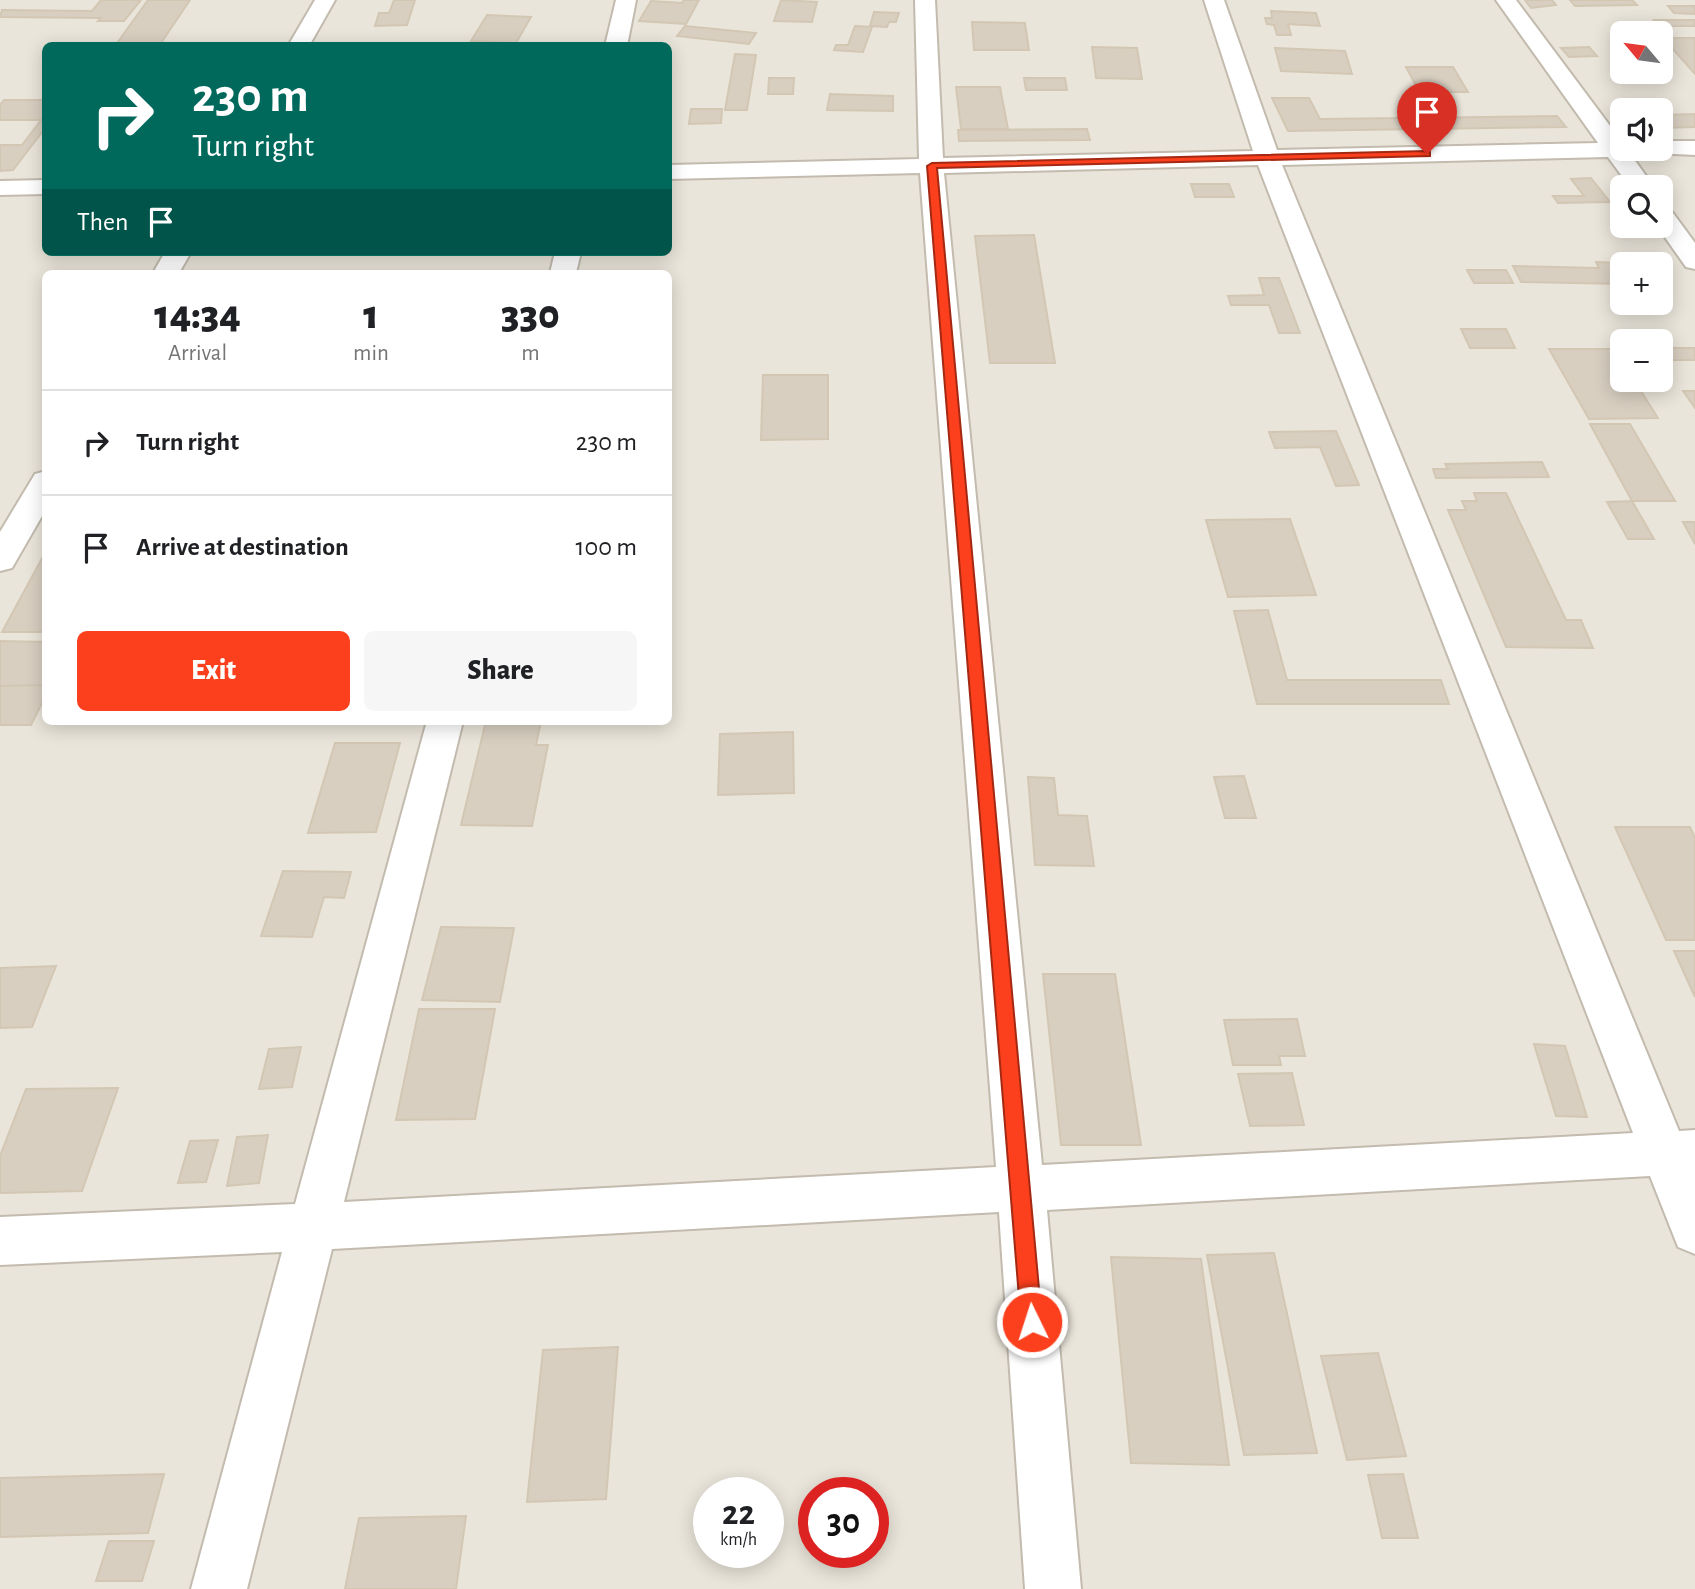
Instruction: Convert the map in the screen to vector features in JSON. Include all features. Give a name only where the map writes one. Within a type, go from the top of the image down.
[{"type":"street","points":[[300,42],[325,0]]},
{"type":"street","points":[[617,42],[626,0]]},
{"type":"street","points":[[925,0],[932,166],[1053,1589]]},
{"type":"street","points":[[1214,0],[1267,158],[1679,1152],[1695,1230]]},
{"type":"street","points":[[1506,0],[1610,135]]},
{"type":"street","points":[[1673,148],[1695,148]]},
{"type":"street","points":[[672,172],[1610,149]]},
{"type":"street","points":[[0,188],[42,187]]},
{"type":"street","points":[[1673,231],[1695,261]]},
{"type":"street","points":[[0,560],[42,488]]},
{"type":"street","points":[[219,1589],[444,725]]},
{"type":"street","points":[[0,1241],[312,1227],[1679,1152]]},
{"type":"shaded area","points":[[0,0],[1695,0],[1695,1589],[0,1589]]},
{"type":"building","points":[[101,0],[141,0],[124,21],[98,21],[101,18],[0,17],[2,10],[92,11]]},
{"type":"building","points":[[148,0],[190,0],[162,42],[118,42]]},
{"type":"building","points":[[394,0],[415,0],[407,25],[375,26],[379,13],[389,13]]},
{"type":"building","points":[[684,0],[699,0],[686,24],[639,21],[651,1],[682,3]]},
{"type":"building","points":[[781,0],[817,2],[812,22],[774,21]]},
{"type":"building","points":[[1525,0],[1552,0],[1556,5],[1531,8]]},
{"type":"building","points":[[1570,0],[1632,0],[1637,5],[1575,6]]},
{"type":"building","points":[[1668,6],[1695,6],[1695,14],[1674,13]]},
{"type":"building","points":[[1271,11],[1316,13],[1320,26],[1288,24],[1291,35],[1277,35],[1274,25],[1267,24],[1265,18],[1272,18]]},
{"type":"building","points":[[874,12],[899,13],[896,22],[889,22],[887,27],[870,26]]},
{"type":"building","points":[[487,15],[531,17],[517,42],[471,41]]},
{"type":"building","points":[[1695,20],[1695,26],[1673,26],[1673,21],[1655,21]]},
{"type":"building","points":[[972,22],[1025,23],[1029,50],[974,50]]},
{"type":"building","points":[[685,26],[756,33],[749,44],[677,36]]},
{"type":"building","points":[[855,26],[872,27],[863,52],[834,50],[836,45],[848,45]]},
{"type":"building","points":[[1673,38],[1695,38],[1695,74],[1673,49]]},
{"type":"building","points":[[1092,47],[1137,48],[1142,79],[1096,78]]},
{"type":"building","points":[[1589,47],[1597,56],[1569,57],[1561,48]]},
{"type":"building","points":[[1275,48],[1345,51],[1352,74],[1281,71]]},
{"type":"building","points":[[735,54],[756,55],[747,110],[725,110]]},
{"type":"building","points":[[1406,67],[1453,67],[1468,92],[1432,92],[1438,102],[1425,102]]},
{"type":"building","points":[[769,78],[794,78],[793,94],[768,94]]},
{"type":"building","points":[[1024,78],[1065,78],[1067,90],[1026,90]]},
{"type":"building","points":[[956,87],[1000,87],[1008,129],[961,129]]},
{"type":"building","points":[[830,94],[893,96],[893,111],[827,110]]},
{"type":"building","points":[[1272,98],[1309,98],[1320,119],[1557,116],[1566,127],[1288,131]]},
{"type":"building","points":[[4,100],[42,100],[42,132],[13,170],[0,171],[0,145],[22,145],[41,120],[0,120],[0,105]]},
{"type":"building","points":[[691,109],[722,109],[721,123],[689,124]]},
{"type":"building","points":[[1695,114],[1695,127],[1673,128],[1673,115]]},
{"type":"building","points":[[1087,129],[1090,140],[959,141],[958,130]]},
{"type":"building","points":[[1591,178],[1610,202],[1558,203],[1553,196],[1584,196],[1571,179]]},
{"type":"building","points":[[1191,184],[1229,184],[1234,197],[1195,197]]},
{"type":"building","points":[[1034,235],[1055,363],[990,363],[975,236]]},
{"type":"building","points":[[1596,262],[1610,263],[1610,284],[1521,282],[1513,266],[1599,268]]},
{"type":"building","points":[[1467,270],[1506,270],[1513,283],[1474,283]]},
{"type":"building","points":[[1259,278],[1279,278],[1300,333],[1279,333],[1269,305],[1231,305],[1228,296],[1264,295]]},
{"type":"building","points":[[1461,329],[1506,329],[1515,348],[1470,348]]},
{"type":"building","points":[[1673,348],[1695,348],[1695,360],[1673,360]]},
{"type":"building","points":[[1549,349],[1610,349],[1610,392],[1642,392],[1658,418],[1589,419]]},
{"type":"building","points":[[763,375],[828,375],[828,439],[761,440]]},
{"type":"building","points":[[1683,391],[1695,391],[1695,408]]},
{"type":"building","points":[[1590,424],[1630,424],[1675,501],[1632,501]]},
{"type":"building","points":[[1336,431],[1359,485],[1336,486],[1320,447],[1275,448],[1269,432]]},
{"type":"building","points":[[1542,462],[1549,477],[1436,478],[1433,469],[1448,469],[1445,464]]},
{"type":"building","points":[[1474,493],[1506,493],[1566,620],[1581,620],[1593,648],[1506,647],[1448,510],[1466,510],[1462,501],[1477,501]]},
{"type":"building","points":[[1632,501],[1654,539],[1628,539],[1607,502]]},
{"type":"building","points":[[1290,519],[1316,595],[1228,597],[1206,520]]},
{"type":"building","points":[[1683,522],[1695,522],[1695,544]]},
{"type":"building","points":[[42,558],[42,632],[2,632]]},
{"type":"building","points":[[1268,610],[1287,680],[1441,680],[1449,704],[1257,704],[1234,611]]},
{"type":"building","points":[[0,641],[42,642],[42,685],[0,686]]},
{"type":"building","points":[[42,685],[42,703],[31,725],[0,725],[0,686]]},
{"type":"building","points":[[485,725],[540,725],[536,745],[548,745],[532,826],[461,825]]},
{"type":"building","points":[[793,732],[794,793],[718,795],[720,734]]},
{"type":"building","points":[[335,743],[400,743],[376,832],[308,833]]},
{"type":"building","points":[[1244,776],[1256,818],[1225,818],[1214,777]]},
{"type":"building","points":[[1028,777],[1054,778],[1058,815],[1087,816],[1094,866],[1035,865]]},
{"type":"building","points":[[1615,827],[1690,827],[1695,838],[1695,940],[1666,940]]},
{"type":"building","points":[[283,871],[351,872],[344,898],[324,897],[312,937],[261,936]]},
{"type":"building","points":[[441,927],[514,928],[500,1002],[422,1000]]},
{"type":"building","points":[[1674,951],[1695,951],[1695,997]]},
{"type":"building","points":[[56,966],[32,1027],[0,1028],[0,968]]},
{"type":"building","points":[[1043,974],[1115,974],[1141,1145],[1061,1145]]},
{"type":"building","points":[[419,1009],[495,1009],[475,1119],[396,1120]]},
{"type":"building","points":[[1297,1019],[1305,1056],[1279,1056],[1281,1065],[1233,1065],[1224,1020]]},
{"type":"building","points":[[1534,1044],[1565,1046],[1587,1117],[1556,1116]]},
{"type":"building","points":[[301,1047],[292,1087],[259,1089],[269,1049]]},
{"type":"building","points":[[1292,1073],[1304,1125],[1250,1126],[1238,1074]]},
{"type":"building","points":[[118,1088],[82,1191],[0,1193],[0,1156],[26,1089]]},
{"type":"building","points":[[268,1135],[259,1183],[227,1186],[237,1137]]},
{"type":"building","points":[[218,1140],[206,1182],[178,1183],[190,1141]]},
{"type":"building","points":[[1274,1253],[1317,1453],[1244,1455],[1207,1255]]},
{"type":"building","points":[[1111,1257],[1201,1259],[1229,1465],[1131,1463]]},
{"type":"building","points":[[618,1347],[606,1499],[527,1502],[543,1350]]},
{"type":"building","points":[[1378,1353],[1406,1456],[1347,1460],[1321,1356]]},
{"type":"building","points":[[164,1474],[148,1533],[0,1537],[0,1478]]},
{"type":"building","points":[[1403,1474],[1418,1538],[1382,1538],[1368,1475]]},
{"type":"building","points":[[466,1516],[456,1589],[345,1589],[359,1518]]},
{"type":"building","points":[[109,1541],[154,1541],[142,1581],[96,1581]]},
{"type":"route","points":[[1032,1322],[932,166],[1427,154]]}]
